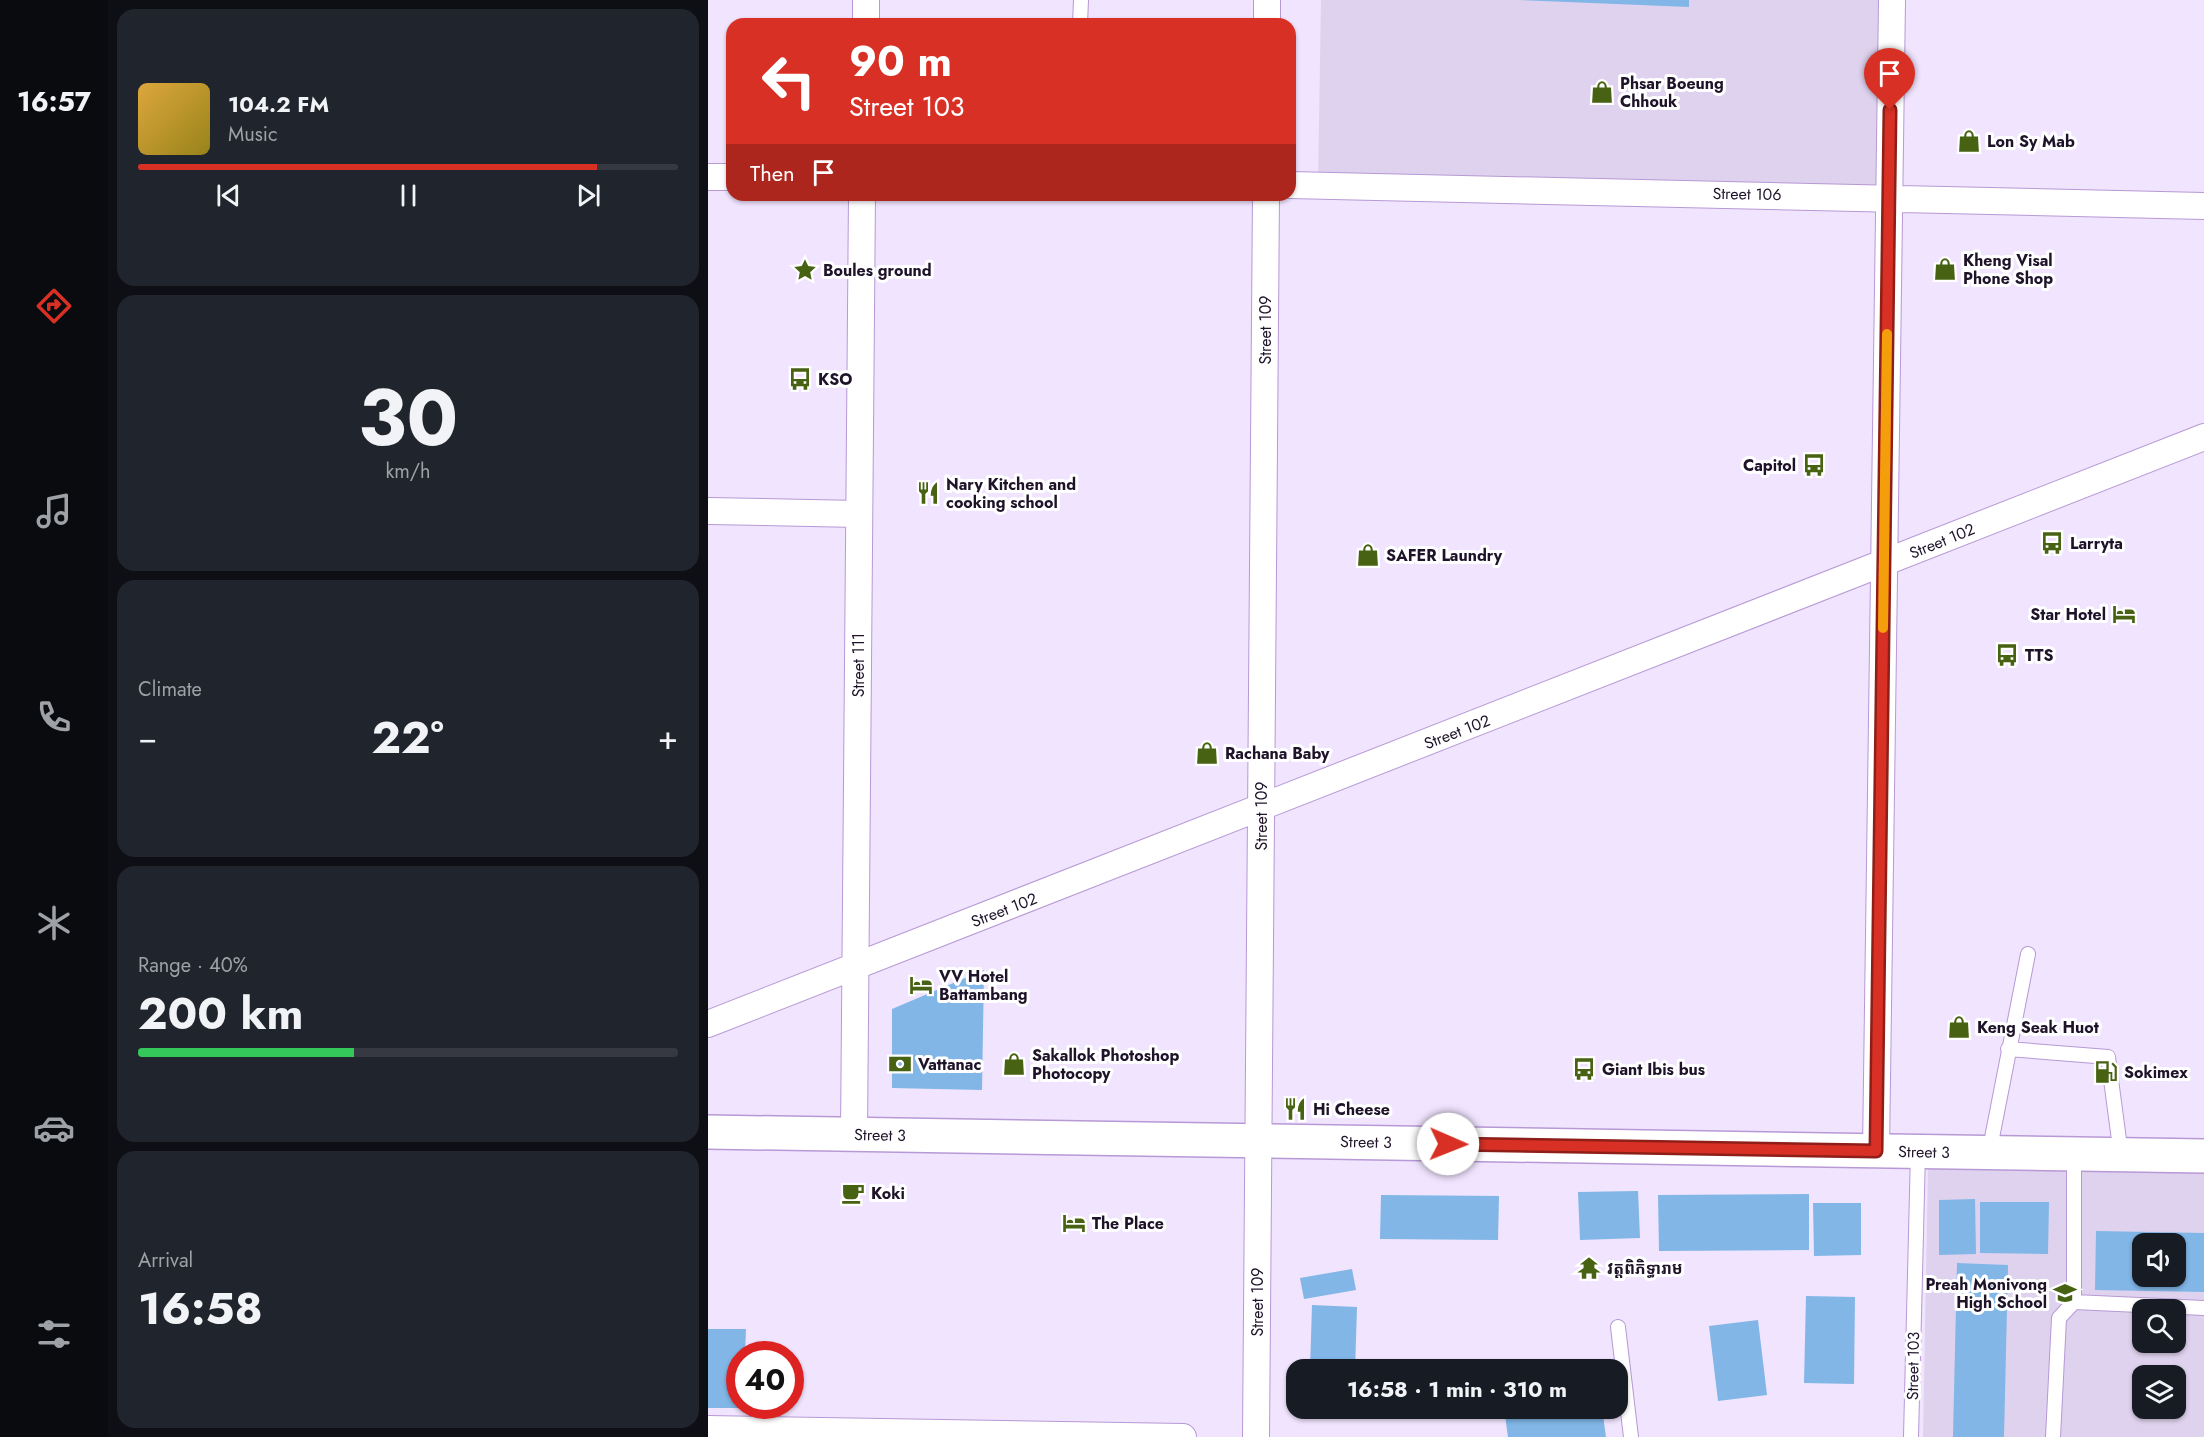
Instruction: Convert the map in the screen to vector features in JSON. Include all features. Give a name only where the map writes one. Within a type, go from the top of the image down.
[{"type":"street","points":[[866,0],[866,18]]},
{"type":"street","points":[[1267,18],[1268,0]]},
{"type":"street","points":[[1876,1151],[1892,0]]},
{"type":"street","points":[[708,177],[726,177]]},
{"type":"street","name":"Street 106","points":[[1296,185],[2204,206]]},
{"type":"street","name":"Street 111","points":[[854,1134],[862,201]]},
{"type":"street","name":"Street 109","points":[[1256,1437],[1266,201]]},
{"type":"street","name":"Street 102","points":[[708,1024],[856,968],[2204,437]]},
{"type":"street","points":[[708,510],[859,514]]},
{"type":"street","name":"Street 3","points":[[708,1132],[2204,1156]]},
{"type":"street","points":[[708,1429],[1183,1437]]},
{"type":"lane","points":[[1080,18],[1081,0]]},
{"type":"lane","points":[[1989,1153],[2028,954]]},
{"type":"lane","points":[[2008,1049],[2108,1057],[2121,1155]]},
{"type":"lane","name":"Street 103","points":[[1911,1437],[1918,1152]]},
{"type":"lane","points":[[2053,1437],[2059,1318],[2074,1302],[2074,1154]]},
{"type":"lane","points":[[2074,1302],[2204,1308]]},
{"type":"lane","points":[[1618,1327],[1631,1437]]},
{"type":"shaded area","name":"Phsar Boeung Chhouk","points":[[1321,0],[1886,0],[1883,195],[1318,184]]},
{"type":"shaded area","name":"Preah Monivong High School","points":[[1928,1165],[2204,1171],[2204,1437],[1923,1437]]},
{"type":"building","points":[[1519,0],[1689,0],[1689,7]]},
{"type":"building","points":[[984,970],[982,1090],[892,1088],[892,1009]]},
{"type":"building","points":[[1638,1191],[1640,1238],[1580,1240],[1578,1192]]},
{"type":"building","points":[[1809,1194],[1809,1250],[1659,1251],[1658,1195]]},
{"type":"building","points":[[1381,1195],[1499,1196],[1498,1240],[1380,1239]]},
{"type":"building","points":[[1975,1199],[1976,1254],[1939,1255],[1939,1200]]},
{"type":"building","points":[[1980,1202],[2049,1202],[2048,1254],[1980,1253]]},
{"type":"building","points":[[1813,1203],[1861,1203],[1861,1255],[1814,1256]]},
{"type":"building","points":[[2096,1231],[2204,1233],[2204,1292],[2095,1290]]},
{"type":"building","points":[[1957,1263],[2008,1265],[2004,1437],[1953,1437]]},
{"type":"building","points":[[1352,1269],[1356,1290],[1304,1299],[1300,1278]]},
{"type":"building","points":[[1806,1296],[1855,1297],[1854,1384],[1804,1383]]},
{"type":"building","points":[[1312,1305],[1357,1307],[1355,1359],[1310,1359]]},
{"type":"building","points":[[1758,1320],[1767,1395],[1718,1401],[1709,1326]]},
{"type":"building","points":[[708,1329],[746,1329],[746,1341],[726,1341],[726,1408],[708,1408]]},
{"type":"building","points":[[1506,1419],[1604,1419],[1606,1437],[1508,1437]]},
{"type":"slow traffic","points":[[1883,628],[1887,334]]},
{"type":"place","name":"Phsar Boeung Chhouk","points":[[1602,92]]},
{"type":"place","name":"Lon Sy Mab","points":[[1969,141]]},
{"type":"place","name":"Kheng Visal Phone Shop","points":[[1945,269]]},
{"type":"place","name":"Boules ground","points":[[805,270]]},
{"type":"place","name":"KSO","points":[[800,379]]},
{"type":"place","name":"Capitol","points":[[1814,465]]},
{"type":"place","name":"Nary Kitchen and cooking school","points":[[928,493]]},
{"type":"place","name":"Larryta","points":[[2052,543]]},
{"type":"place","name":"SAFER Laundry","points":[[1368,555]]},
{"type":"place","name":"Star Hotel","points":[[2124,614]]},
{"type":"place","name":"TTS","points":[[2007,655]]},
{"type":"place","name":"Rachana Baby","points":[[1207,753]]},
{"type":"place","name":"VV Hotel Battambang","points":[[921,985]]},
{"type":"place","name":"Keng Seak Huot","points":[[1959,1027]]},
{"type":"place","name":"Vattanac","points":[[900,1064]]},
{"type":"place","name":"Sakallok Photoshop Photocopy","points":[[1014,1064]]},
{"type":"place","name":"Giant Ibis bus","points":[[1584,1069]]},
{"type":"place","name":"Sokimex","points":[[2106,1072]]},
{"type":"place","name":"Hi Cheese","points":[[1295,1109]]},
{"type":"place","name":"Koki","points":[[853,1193]]},
{"type":"place","name":"The Place","points":[[1074,1223]]},
{"type":"place","name":"វត្តពិភិទ្ធារាម","points":[[1589,1268]]},
{"type":"place","name":"Preah Monivong High School","points":[[2065,1293]]},
{"type":"route","points":[[1448,1144],[1876,1151],[1890,110]]}]
